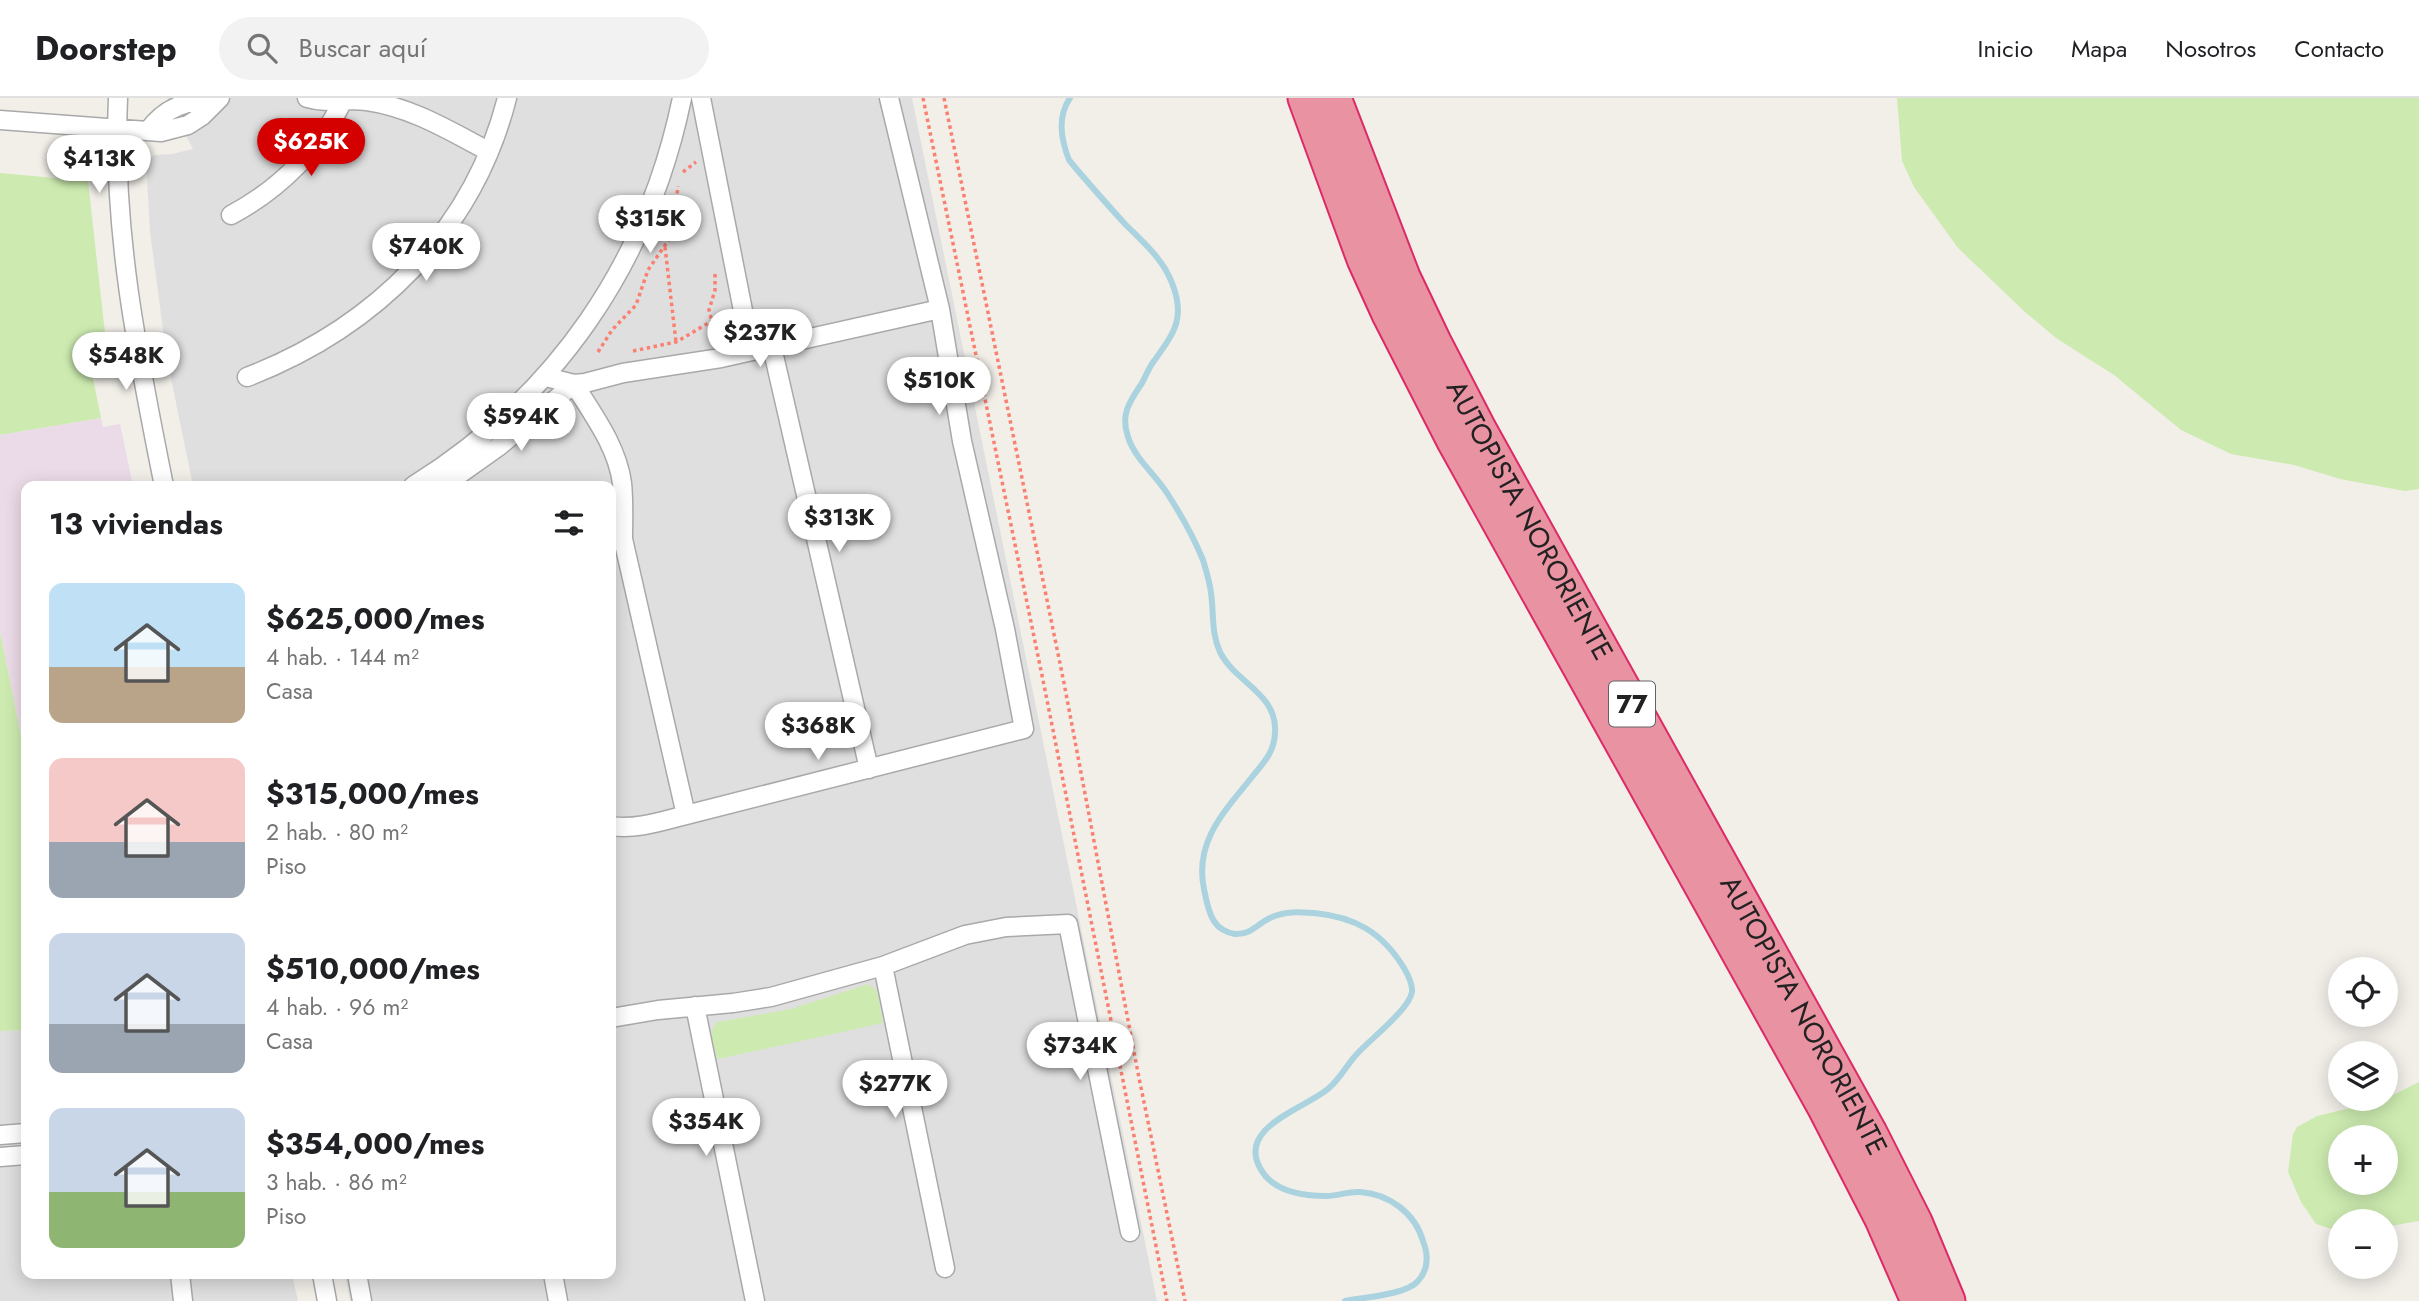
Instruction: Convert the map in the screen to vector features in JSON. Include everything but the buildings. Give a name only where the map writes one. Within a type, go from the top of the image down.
[{"type":"highway","name":"AUTOPISTA NORORIENTE","points":[[1305,98],[1364,259],[1418,373],[1825,1108],[1882,1219],[1918,1301]]},
{"type":"highway","name":"AUTOPISTA NORORIENTE","points":[[1334,98],[1403,277],[1434,342],[1859,1113],[1906,1204],[1948,1301]]},
{"type":"street","points":[[118,98],[117,171],[127,290],[163,481]]},
{"type":"street","points":[[307,98],[322,102],[359,100],[390,106],[438,125],[488,151]]},
{"type":"street","points":[[247,377],[278,365],[327,339],[369,309],[420,262],[440,237],[474,181],[500,127],[507,98]]},
{"type":"street","points":[[702,98],[751,351]]},
{"type":"street","points":[[616,826],[629,827],[686,815],[1024,729],[1005,629],[962,441],[940,309],[889,98]]},
{"type":"street","points":[[0,120],[148,131],[162,115],[179,105],[218,99]]},
{"type":"street","points":[[231,215],[263,196],[287,176],[313,146],[344,100]]},
{"type":"street","points":[[421,481],[469,449],[546,377],[579,336],[618,275],[636,239],[652,202],[680,104],[696,110],[705,119]]},
{"type":"street","points":[[450,481],[498,447],[574,384],[721,358],[940,309]]},
{"type":"street","points":[[772,347],[869,769]]},
{"type":"street","points":[[546,377],[574,384],[615,456],[624,508],[623,539],[686,815]]},
{"type":"street","points":[[616,1017],[733,1003],[781,994],[883,966],[965,935],[1006,927],[1068,924],[1130,1232]]},
{"type":"street","points":[[883,966],[945,1268]]},
{"type":"street","points":[[695,1006],[755,1301]]},
{"type":"street","points":[[0,1135],[21,1133]]},
{"type":"street","points":[[0,1157],[21,1155]]},
{"type":"street","points":[[181,1279],[183,1301]]},
{"type":"street","points":[[323,1279],[327,1301]]},
{"type":"street","points":[[358,1279],[362,1301]]},
{"type":"street","points":[[554,1279],[558,1301]]},
{"type":"path","points":[[923,98],[1167,1301]]},
{"type":"path","points":[[944,98],[1064,683],[1185,1301]]},
{"type":"path","points":[[598,352],[612,330],[636,305],[648,270],[672,235],[679,179],[691,164],[712,156]]},
{"type":"path","points":[[691,164],[694,170]]},
{"type":"path","points":[[665,246],[676,342]]},
{"type":"path","points":[[715,266],[715,290],[709,310],[721,358]]},
{"type":"path","points":[[633,351],[676,342],[712,321]]},
{"type":"path","points":[[579,336],[606,358],[613,376]]},
{"type":"shaded area","points":[[167,98],[912,98],[1157,1301],[350,1301],[346,1279],[616,1279],[616,481],[192,481],[167,359],[150,232],[146,161],[154,155],[193,149]]},
{"type":"shaded area","points":[[101,418],[103,427],[120,424],[132,481],[21,481],[21,736],[0,631],[0,435]]},
{"type":"shaded area","points":[[21,1030],[21,1279],[293,1279],[298,1301],[0,1301],[0,1031]]},
{"type":"green space","points":[[1897,98],[2419,98],[2419,489],[2405,491],[2340,479],[2294,465],[2231,454],[2181,430],[2114,375],[2056,338],[1958,248],[1914,187],[1902,161]]},
{"type":"green space","points":[[0,173],[88,181],[108,360],[90,363],[101,418],[0,435]]},
{"type":"green space","points":[[0,631],[21,736],[21,1030],[0,1031]]},
{"type":"green space","points":[[868,984],[877,991],[883,1023],[718,1059],[712,1030],[718,1022],[791,1009]]},
{"type":"green space","points":[[2419,1082],[2419,1221],[2398,1225],[2398,1209],[2328,1209],[2328,1228],[2316,1224],[2301,1202],[2288,1172],[2293,1134],[2297,1127],[2317,1116],[2338,1111],[2398,1111],[2398,1092]]},
{"type":"waterway","points":[[1070,98],[1062,120],[1064,144],[1069,160],[1158,259],[1172,283],[1178,306],[1176,325],[1128,408],[1125,421],[1128,437],[1135,452],[1172,501],[1203,560],[1210,585],[1214,630],[1220,652],[1235,672],[1263,698],[1274,719],[1275,733],[1270,752],[1222,815],[1203,856],[1204,889],[1210,914],[1220,928],[1235,934],[1251,930],[1267,919],[1287,913],[1342,918],[1377,936],[1395,955],[1412,986],[1412,992],[1404,1007],[1356,1055],[1333,1084],[1266,1130],[1258,1141],[1255,1153],[1265,1176],[1289,1191],[1331,1196],[1356,1192],[1371,1194],[1391,1201],[1414,1222],[1427,1256],[1424,1272],[1418,1281],[1395,1292],[1345,1301]]}]
